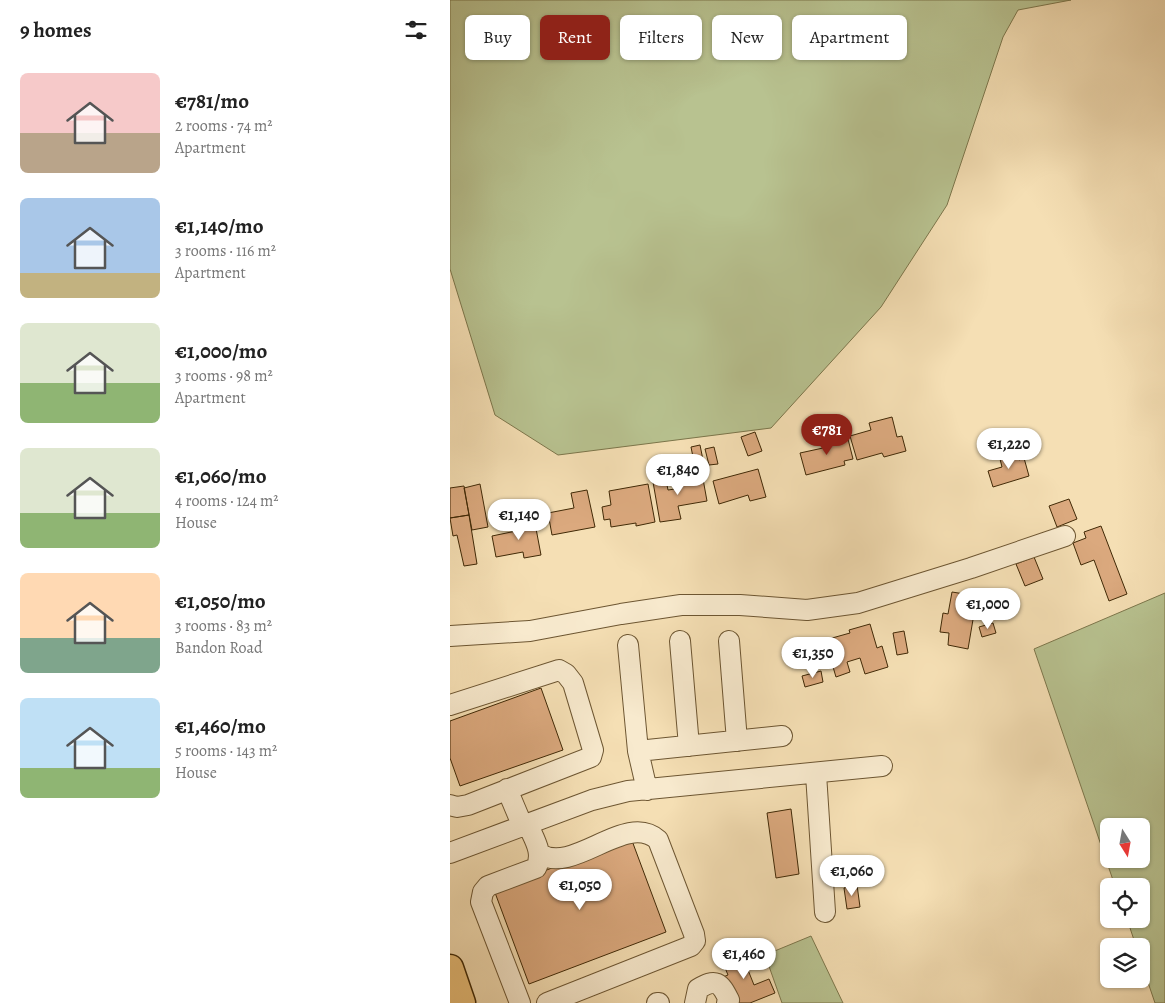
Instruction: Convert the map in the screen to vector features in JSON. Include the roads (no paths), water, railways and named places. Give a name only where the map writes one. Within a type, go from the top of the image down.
[{"type":"main road","points":[[450,968],[462,1003]]},
{"type":"street","points":[[450,636],[530,631],[681,605],[740,605],[807,610],[858,603],[1065,536]]},
{"type":"street","points":[[680,641],[689,746]]},
{"type":"street","points":[[729,641],[737,741]]},
{"type":"street","points":[[628,645],[638,751],[647,790]]},
{"type":"street","points":[[450,705],[560,670],[573,682],[593,750],[591,757],[468,805],[457,807],[450,805]]},
{"type":"street","points":[[638,751],[782,736]]},
{"type":"street","points":[[450,853],[592,800],[628,791],[882,766]]},
{"type":"street","points":[[816,774],[825,912]]},
{"type":"street","points":[[507,789],[540,854],[547,858],[562,858],[631,832],[653,836],[658,840],[694,934],[695,941],[691,946],[547,1003]]},
{"type":"street","points":[[520,1003],[484,911],[481,897],[488,886],[536,868],[540,854]]},
{"type":"street","points":[[695,1003],[698,989],[708,983],[716,982],[722,987],[729,1000],[727,1003]]}]
